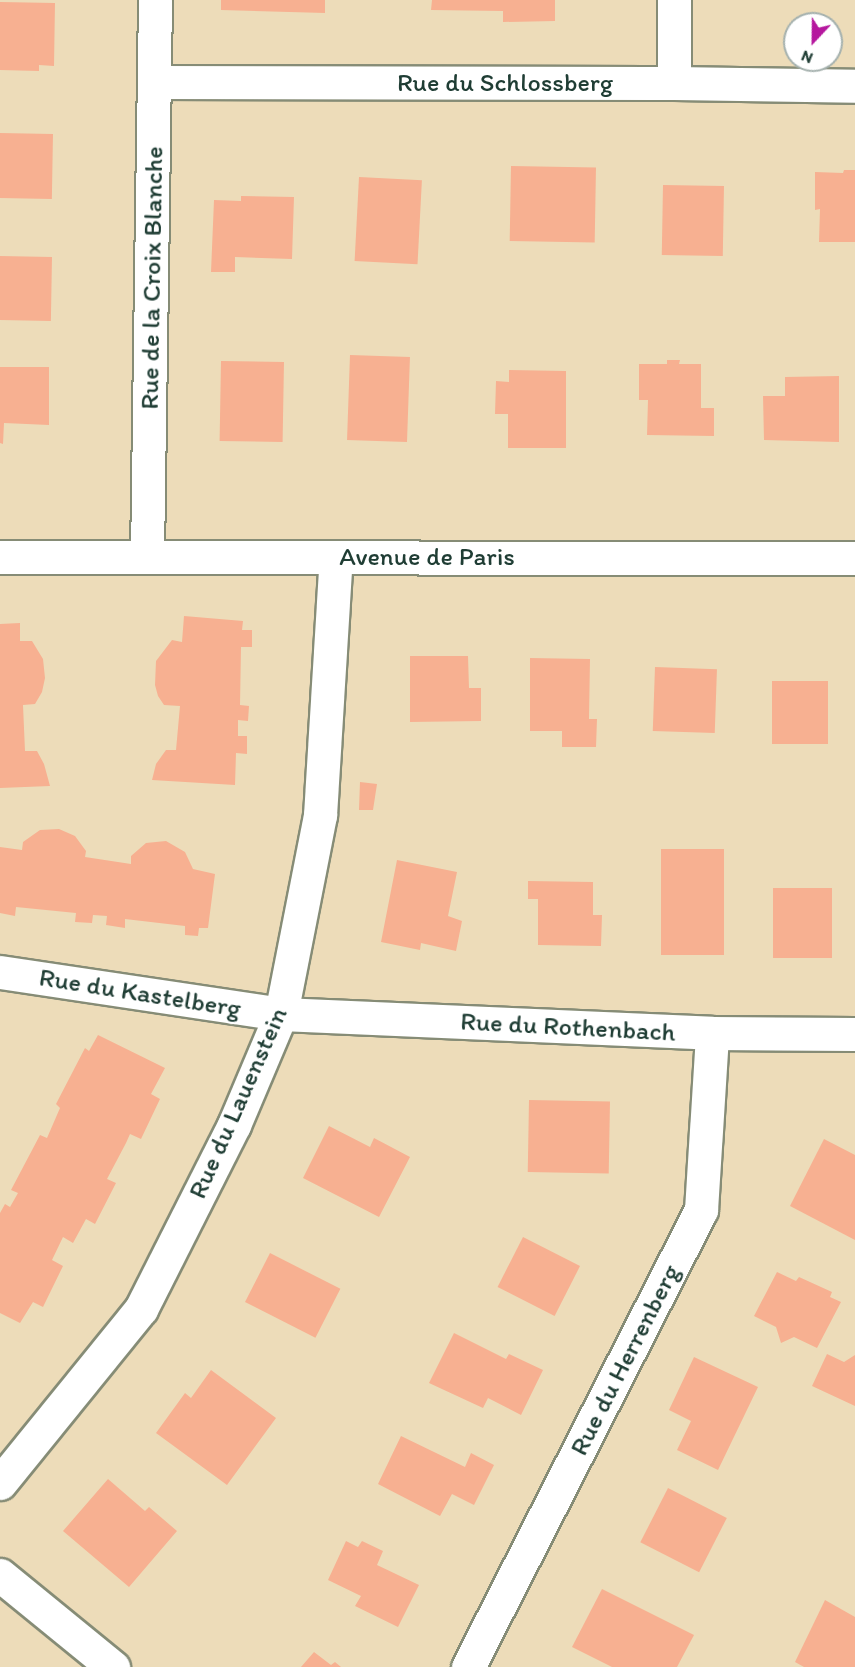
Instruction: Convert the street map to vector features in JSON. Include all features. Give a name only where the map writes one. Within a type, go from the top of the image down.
[{"type":"street","name":"Rue de la Croix Blanche","points":[[147,557],[155,0]]},
{"type":"street","points":[[674,0],[674,83]]},
{"type":"street","name":"Rue du Schlossberg","points":[[155,82],[674,83],[855,86]]},
{"type":"street","name":"Avenue de Paris","points":[[0,557],[855,558]]},
{"type":"street","name":"Rue du Lauenstein","points":[[0,1483],[141,1309],[234,1125],[281,1014],[320,814],[336,557]]},
{"type":"street","name":"Rue du Kastelberg","points":[[0,972],[281,1014]]},
{"type":"street","name":"Rue du Rothenbach","points":[[281,1014],[712,1033],[855,1034]]},
{"type":"street","name":"Rue du Herrenberg","points":[[468,1667],[701,1210],[712,1033]]},
{"type":"street","points":[[0,1575],[113,1667]]},
{"type":"building","points":[[221,0],[325,0],[325,13],[221,10]]},
{"type":"building","points":[[432,0],[555,0],[555,21],[503,22],[503,11],[431,10]]},
{"type":"building","points":[[0,2],[55,3],[54,66],[39,65],[39,71],[0,70]]},
{"type":"building","points":[[0,133],[53,134],[52,199],[0,198]]},
{"type":"building","points":[[511,166],[596,167],[595,242],[510,241]]},
{"type":"building","points":[[844,170],[855,170],[855,242],[819,242],[820,209],[815,210],[815,172],[843,173]]},
{"type":"building","points":[[359,177],[422,180],[418,264],[355,261]]},
{"type":"building","points":[[663,185],[724,186],[723,256],[662,255]]},
{"type":"building","points":[[241,196],[294,197],[292,259],[235,257],[235,272],[211,272],[214,200],[241,201]]},
{"type":"building","points":[[0,256],[52,257],[51,321],[0,320]]},
{"type":"building","points":[[350,355],[410,357],[407,442],[347,440]]},
{"type":"building","points":[[667,360],[680,360],[679,364],[701,364],[701,408],[714,408],[714,436],[647,435],[648,400],[639,400],[639,364],[667,364]]},
{"type":"building","points":[[221,361],[284,362],[283,442],[220,441]]},
{"type":"building","points":[[0,367],[49,367],[49,425],[4,423],[3,444],[0,443]]},
{"type":"building","points":[[509,370],[566,371],[566,448],[508,448],[508,414],[495,414],[496,381],[509,382]]},
{"type":"building","points":[[839,376],[839,442],[764,440],[763,396],[785,396],[785,377]]},
{"type":"building","points":[[184,616],[243,621],[242,630],[252,630],[252,647],[241,647],[240,705],[249,706],[248,721],[238,720],[238,736],[247,736],[247,754],[236,753],[235,785],[152,780],[156,764],[166,750],[176,750],[180,706],[164,705],[158,696],[155,685],[156,661],[172,640],[182,642]]},
{"type":"building","points":[[20,623],[20,641],[32,641],[43,659],[45,678],[42,692],[35,704],[23,705],[25,751],[37,751],[44,764],[50,786],[0,788],[0,624]]},
{"type":"building","points":[[410,656],[468,656],[469,688],[481,688],[481,721],[410,722]]},
{"type":"building","points":[[530,658],[590,659],[589,719],[597,719],[596,747],[562,747],[562,731],[530,731]]},
{"type":"building","points":[[655,667],[717,669],[715,733],[653,731]]},
{"type":"building","points":[[772,681],[828,681],[828,744],[772,744]]},
{"type":"building","points":[[360,782],[377,784],[373,810],[359,810]]},
{"type":"building","points":[[59,829],[75,836],[86,851],[85,857],[131,864],[131,856],[146,843],[166,841],[185,852],[193,869],[215,874],[208,928],[199,928],[198,936],[185,935],[185,926],[125,919],[125,928],[106,925],[107,916],[93,915],[92,923],[75,922],[76,913],[16,907],[15,916],[0,913],[0,847],[22,850],[23,842],[40,830]]},
{"type":"building","points":[[661,849],[724,849],[724,955],[661,955]]},
{"type":"building","points":[[397,860],[457,872],[448,916],[462,921],[456,951],[421,943],[420,950],[381,942]]},
{"type":"building","points":[[528,881],[593,882],[593,915],[602,915],[601,946],[538,945],[538,899],[528,899]]},
{"type":"building","points":[[773,888],[832,888],[832,958],[773,958]]},
{"type":"building","points":[[98,1035],[165,1068],[151,1094],[160,1099],[141,1139],[130,1134],[107,1179],[116,1183],[95,1224],[86,1219],[73,1243],[63,1237],[52,1260],[63,1266],[43,1307],[33,1302],[20,1323],[0,1313],[0,1213],[5,1204],[10,1207],[18,1193],[11,1190],[40,1135],[47,1138],[60,1108],[56,1104],[85,1048],[89,1051]]},
{"type":"building","points":[[529,1100],[610,1101],[609,1173],[528,1172]]},
{"type":"building","points":[[329,1126],[370,1147],[374,1138],[410,1157],[379,1217],[303,1178]]},
{"type":"building","points":[[824,1139],[855,1155],[855,1240],[790,1206]]},
{"type":"building","points":[[523,1237],[580,1266],[555,1316],[498,1287]]},
{"type":"building","points":[[270,1253],[340,1289],[315,1338],[245,1302]]},
{"type":"building","points":[[777,1272],[796,1281],[799,1277],[832,1292],[830,1297],[841,1302],[817,1348],[794,1337],[781,1343],[776,1327],[754,1316]]},
{"type":"building","points":[[454,1333],[506,1359],[509,1354],[543,1370],[521,1415],[488,1398],[483,1408],[429,1383]]},
{"type":"building","points":[[827,1354],[844,1362],[855,1355],[855,1406],[812,1386]]},
{"type":"building","points":[[694,1357],[758,1387],[718,1470],[677,1450],[691,1421],[669,1410]]},
{"type":"building","points":[[211,1370],[276,1418],[227,1485],[156,1433],[185,1393],[191,1398]]},
{"type":"building","points":[[401,1436],[465,1467],[471,1453],[494,1465],[474,1505],[452,1494],[440,1516],[378,1484]]},
{"type":"building","points":[[108,1479],[145,1511],[149,1507],[177,1531],[129,1587],[63,1531]]},
{"type":"building","points":[[668,1488],[727,1518],[699,1572],[640,1542]]},
{"type":"building","points":[[346,1541],[358,1547],[362,1541],[383,1551],[377,1565],[419,1585],[398,1627],[355,1606],[361,1596],[328,1580]]},
{"type":"building","points":[[602,1589],[694,1635],[677,1667],[612,1667],[572,1647]]},
{"type":"building","points":[[825,1600],[855,1617],[855,1667],[804,1667],[795,1662]]},
{"type":"building","points":[[314,1652],[331,1665],[335,1662],[341,1667],[301,1667]]}]
